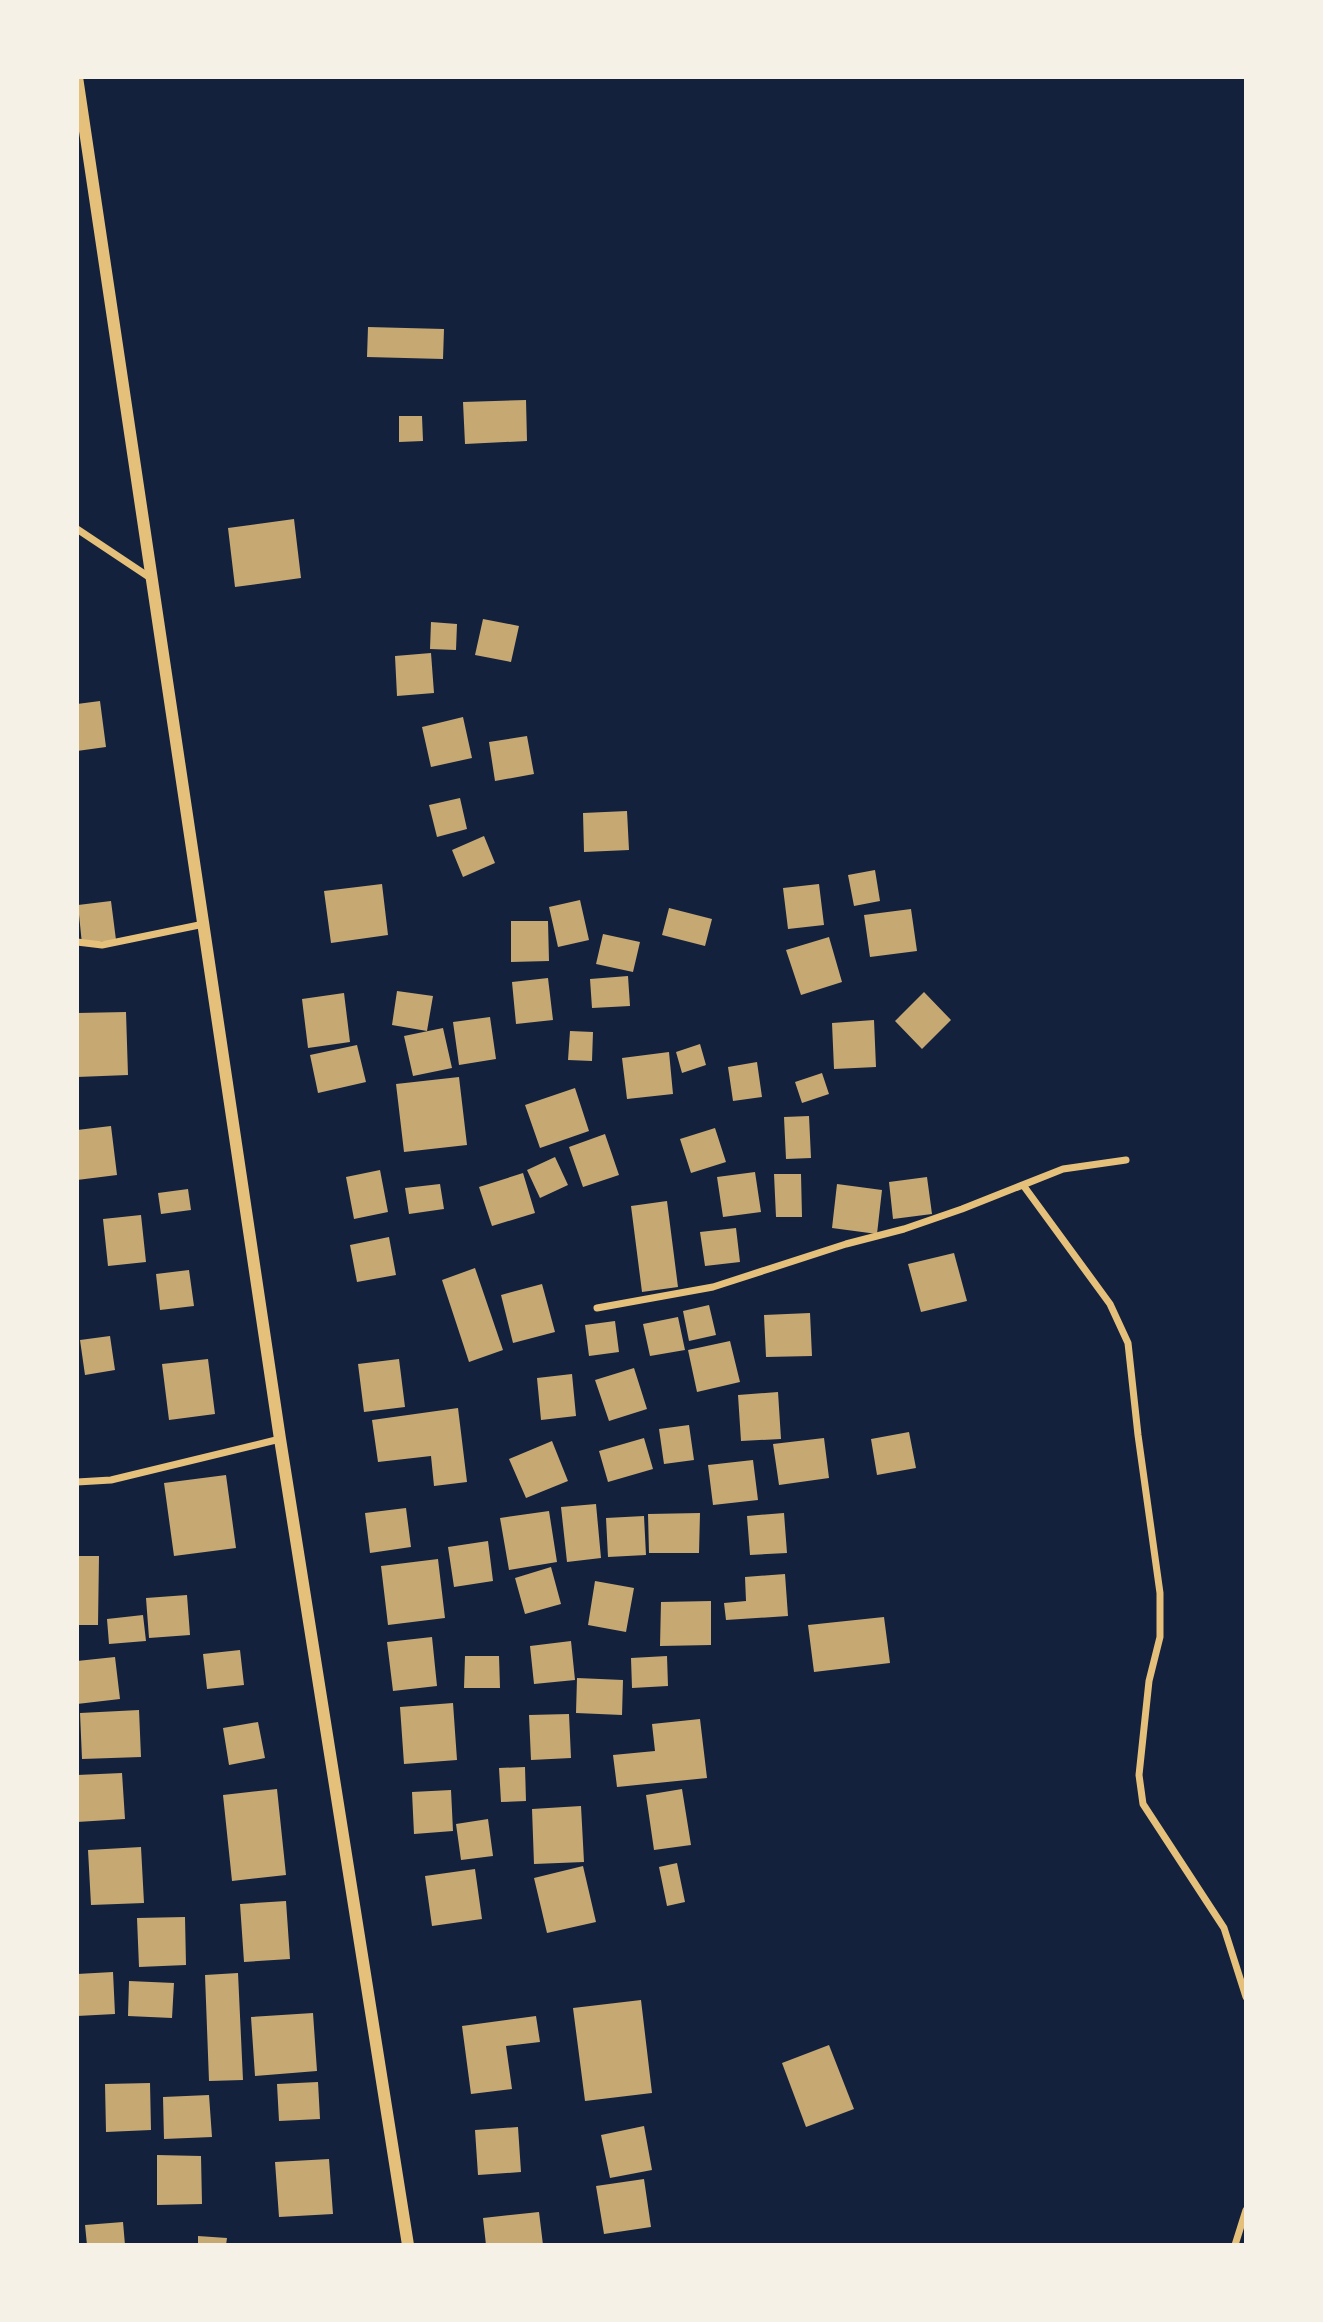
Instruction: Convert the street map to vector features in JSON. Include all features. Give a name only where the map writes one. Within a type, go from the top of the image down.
[{"type":"street","points":[[77,77],[280,1438],[408,2245]]},
{"type":"street","points":[[77,529],[153,580]]},
{"type":"street","points":[[77,942],[102,944],[204,924]]},
{"type":"street","points":[[597,1308],[713,1287],[845,1244],[904,1229],[1063,1169],[1126,1160]]},
{"type":"street","points":[[1023,1185],[1110,1304],[1128,1343],[1160,1593],[1160,1637],[1149,1681],[1139,1775],[1143,1804],[1224,1928],[1246,1997]]},
{"type":"street","points":[[77,1482],[111,1480],[280,1438]]},
{"type":"street","points":[[1235,2245],[1246,2210]]},
{"type":"building","points":[[368,327],[444,329],[443,359],[367,357]]},
{"type":"building","points":[[526,400],[527,441],[465,444],[463,402]]},
{"type":"building","points":[[399,416],[422,416],[423,441],[399,442]]},
{"type":"building","points":[[294,519],[301,578],[235,587],[228,528]]},
{"type":"building","points":[[483,619],[519,626],[511,662],[475,655]]},
{"type":"building","points":[[431,622],[457,624],[456,650],[430,649]]},
{"type":"building","points":[[431,653],[434,693],[397,696],[395,656]]},
{"type":"building","points":[[100,701],[106,747],[77,751],[77,704]]},
{"type":"building","points":[[463,717],[472,758],[431,767],[422,727]]},
{"type":"building","points":[[527,736],[534,774],[495,781],[489,742]]},
{"type":"building","points":[[460,798],[467,829],[437,837],[429,805]]},
{"type":"building","points":[[627,811],[629,850],[584,852],[583,813]]},
{"type":"building","points":[[484,836],[495,863],[463,877],[452,850]]},
{"type":"building","points":[[875,870],[880,901],[854,906],[848,875]]},
{"type":"building","points":[[382,884],[388,935],[331,943],[324,891]]},
{"type":"building","points":[[819,884],[824,925],[788,929],[783,888]]},
{"type":"building","points":[[580,900],[589,940],[558,947],[549,907]]},
{"type":"building","points":[[111,901],[116,940],[82,944],[78,905]]},
{"type":"building","points":[[669,908],[712,919],[705,946],[662,935]]},
{"type":"building","points":[[911,909],[917,951],[870,957],[864,915]]},
{"type":"building","points":[[511,921],[548,921],[549,961],[511,962]]},
{"type":"building","points":[[603,934],[640,942],[633,972],[596,964]]},
{"type":"building","points":[[829,937],[842,982],[801,995],[786,950]]},
{"type":"building","points":[[628,976],[630,1006],[592,1008],[590,979]]},
{"type":"building","points":[[548,978],[553,1020],[516,1024],[512,982]]},
{"type":"building","points":[[397,991],[433,996],[427,1031],[392,1025]]},
{"type":"building","points":[[924,992],[951,1020],[922,1049],[895,1021]]},
{"type":"building","points":[[344,993],[350,1042],[308,1048],[302,999]]},
{"type":"building","points":[[126,1012],[128,1075],[77,1077],[77,1013]]},
{"type":"building","points":[[490,1017],[496,1059],[459,1065],[453,1022]]},
{"type":"building","points":[[874,1020],[876,1067],[834,1069],[832,1023]]},
{"type":"building","points":[[443,1028],[452,1068],[413,1076],[404,1036]]},
{"type":"building","points":[[570,1031],[593,1032],[592,1061],[568,1060]]},
{"type":"building","points":[[700,1044],[706,1065],[682,1073],[676,1052]]},
{"type":"building","points":[[357,1045],[366,1082],[318,1093],[310,1055]]},
{"type":"building","points":[[669,1052],[673,1094],[627,1099],[622,1058]]},
{"type":"building","points":[[757,1062],[762,1097],[733,1101],[728,1067]]},
{"type":"building","points":[[822,1073],[829,1094],[802,1103],[795,1082]]},
{"type":"building","points":[[459,1077],[467,1145],[404,1152],[396,1084]]},
{"type":"building","points":[[575,1088],[589,1131],[540,1148],[525,1105]]},
{"type":"building","points":[[809,1116],[811,1158],[786,1159],[784,1117]]},
{"type":"building","points":[[111,1126],[117,1175],[77,1180],[77,1130]]},
{"type":"building","points":[[715,1128],[726,1162],[691,1173],[680,1139]]},
{"type":"building","points":[[605,1134],[619,1175],[583,1187],[569,1147]]},
{"type":"building","points":[[555,1157],[568,1185],[540,1198],[527,1170]]},
{"type":"building","points":[[380,1170],[388,1212],[354,1219],[346,1177]]},
{"type":"building","points":[[755,1172],[761,1212],[723,1217],[717,1177]]},
{"type":"building","points":[[523,1173],[535,1213],[492,1226],[479,1187]]},
{"type":"building","points":[[774,1174],[801,1174],[802,1217],[776,1217]]},
{"type":"building","points":[[927,1177],[932,1214],[893,1219],[889,1182]]},
{"type":"building","points":[[440,1184],[444,1209],[409,1214],[405,1188]]},
{"type":"building","points":[[837,1184],[882,1190],[877,1234],[832,1228]]},
{"type":"building","points":[[188,1189],[191,1210],[161,1214],[158,1193]]},
{"type":"building","points":[[667,1201],[678,1287],[642,1292],[631,1206]]},
{"type":"building","points":[[141,1215],[146,1262],[108,1266],[103,1219]]},
{"type":"building","points":[[736,1228],[740,1262],[705,1266],[700,1232]]},
{"type":"building","points":[[389,1237],[396,1275],[357,1282],[350,1245]]},
{"type":"building","points":[[954,1253],[967,1301],[921,1312],[908,1264]]},
{"type":"building","points":[[475,1268],[503,1350],[469,1362],[442,1280]]},
{"type":"building","points":[[189,1270],[194,1306],[160,1310],[156,1274]]},
{"type":"building","points":[[542,1284],[555,1332],[513,1343],[501,1295]]},
{"type":"building","points":[[709,1305],[716,1335],[689,1341],[683,1311]]},
{"type":"building","points":[[810,1313],[812,1356],[766,1357],[764,1315]]},
{"type":"building","points":[[678,1317],[685,1350],[650,1356],[643,1324]]},
{"type":"building","points":[[615,1321],[619,1352],[589,1356],[585,1325]]},
{"type":"building","points":[[110,1336],[115,1370],[85,1375],[80,1340]]},
{"type":"building","points":[[730,1341],[740,1382],[697,1392],[688,1350]]},
{"type":"building","points":[[208,1359],[215,1414],[169,1420],[162,1364]]},
{"type":"building","points":[[399,1359],[405,1407],[364,1412],[358,1364]]},
{"type":"building","points":[[634,1368],[647,1409],[609,1421],[595,1380]]},
{"type":"building","points":[[572,1374],[576,1416],[541,1420],[537,1378]]},
{"type":"building","points":[[778,1392],[781,1439],[741,1441],[738,1395]]},
{"type":"building","points":[[458,1408],[467,1482],[434,1486],[431,1456],[378,1462],[372,1420]]},
{"type":"building","points":[[689,1425],[694,1460],[664,1464],[659,1429]]},
{"type":"building","points":[[909,1432],[916,1468],[877,1475],[871,1439]]},
{"type":"building","points":[[644,1438],[653,1469],[608,1482],[599,1451]]},
{"type":"building","points":[[824,1438],[829,1478],[779,1485],[773,1444]]},
{"type":"building","points":[[552,1441],[568,1481],[526,1498],[509,1459]]},
{"type":"building","points":[[753,1460],[758,1500],[713,1505],[708,1465]]},
{"type":"building","points":[[226,1475],[236,1548],[174,1556],[164,1483]]},
{"type":"building","points":[[596,1504],[601,1558],[567,1562],[561,1507]]},
{"type":"building","points":[[406,1508],[411,1547],[370,1553],[365,1513]]},
{"type":"building","points":[[549,1511],[557,1562],[509,1570],[500,1518]]},
{"type":"building","points":[[700,1513],[699,1553],[649,1553],[648,1514]]},
{"type":"building","points":[[784,1513],[787,1553],[750,1555],[747,1516]]},
{"type":"building","points":[[644,1516],[646,1555],[608,1557],[606,1518]]},
{"type":"building","points":[[488,1541],[493,1581],[454,1587],[448,1547]]},
{"type":"building","points":[[77,1556],[99,1556],[98,1625],[77,1625]]},
{"type":"building","points":[[438,1559],[445,1618],[388,1625],[381,1566]]},
{"type":"building","points":[[551,1567],[561,1604],[525,1614],[515,1578]]},
{"type":"building","points":[[785,1574],[788,1616],[726,1620],[724,1603],[746,1601],[745,1577]]},
{"type":"building","points":[[595,1581],[634,1588],[626,1632],[588,1625]]},
{"type":"building","points":[[187,1595],[190,1635],[149,1638],[146,1598]]},
{"type":"building","points":[[711,1601],[711,1645],[660,1646],[661,1602]]},
{"type":"building","points":[[143,1615],[146,1641],[109,1644],[107,1619]]},
{"type":"building","points":[[884,1617],[890,1663],[814,1672],[808,1625]]},
{"type":"building","points":[[432,1637],[437,1686],[393,1691],[387,1642]]},
{"type":"building","points":[[571,1641],[575,1680],[534,1684],[530,1646]]},
{"type":"building","points":[[240,1650],[244,1685],[207,1689],[203,1654]]},
{"type":"building","points":[[465,1656],[499,1656],[500,1688],[464,1688]]},
{"type":"building","points":[[667,1656],[668,1686],[632,1688],[631,1658]]},
{"type":"building","points":[[115,1657],[120,1699],[77,1704],[77,1661]]},
{"type":"building","points":[[577,1678],[623,1680],[622,1715],[576,1713]]},
{"type":"building","points":[[453,1703],[457,1760],[404,1764],[400,1707]]},
{"type":"building","points":[[139,1710],[141,1757],[82,1759],[80,1713]]},
{"type":"building","points":[[569,1714],[571,1758],[531,1760],[529,1715]]},
{"type":"building","points":[[700,1719],[707,1778],[617,1787],[613,1755],[655,1751],[652,1724]]},
{"type":"building","points":[[258,1722],[265,1758],[229,1765],[223,1728]]},
{"type":"building","points":[[525,1767],[526,1801],[501,1802],[499,1768]]},
{"type":"building","points":[[122,1773],[125,1819],[77,1822],[77,1775]]},
{"type":"building","points":[[277,1789],[286,1875],[232,1881],[223,1795]]},
{"type":"building","points":[[682,1789],[691,1845],[654,1850],[646,1795]]},
{"type":"building","points":[[451,1790],[453,1831],[414,1834],[412,1792]]},
{"type":"building","points":[[581,1806],[584,1862],[534,1864],[532,1809]]},
{"type":"building","points":[[488,1819],[493,1856],[461,1860],[456,1824]]},
{"type":"building","points":[[141,1847],[144,1903],[91,1905],[88,1850]]},
{"type":"building","points":[[677,1863],[685,1902],[667,1906],[659,1867]]},
{"type":"building","points":[[583,1866],[596,1922],[547,1933],[534,1878]]},
{"type":"building","points":[[475,1869],[482,1919],[432,1926],[425,1876]]},
{"type":"building","points":[[286,1901],[290,1959],[244,1962],[240,1904]]},
{"type":"building","points":[[185,1917],[186,1965],[139,1967],[137,1918]]},
{"type":"building","points":[[113,1972],[115,2014],[77,2016],[77,1974]]},
{"type":"building","points":[[238,1973],[243,2080],[209,2081],[205,1975]]},
{"type":"building","points":[[129,1981],[174,1983],[172,2018],[128,2016]]},
{"type":"building","points":[[641,2000],[652,2093],[585,2101],[573,2008]]},
{"type":"building","points":[[313,2013],[317,2071],[255,2076],[251,2017]]},
{"type":"building","points":[[536,2016],[540,2042],[506,2046],[512,2089],[471,2094],[462,2026]]},
{"type":"building","points":[[829,2045],[854,2109],[806,2127],[782,2063]]},
{"type":"building","points":[[318,2082],[320,2119],[279,2121],[277,2084]]},
{"type":"building","points":[[150,2083],[151,2130],[106,2132],[105,2084]]},
{"type":"building","points":[[209,2095],[212,2137],[164,2139],[163,2097]]},
{"type":"building","points":[[644,2126],[652,2170],[610,2178],[601,2135]]},
{"type":"building","points":[[518,2127],[521,2172],[478,2175],[475,2130]]},
{"type":"building","points":[[157,2155],[201,2156],[202,2204],[157,2205]]},
{"type":"building","points":[[329,2159],[333,2214],[279,2217],[275,2162]]},
{"type":"building","points":[[644,2179],[651,2227],[604,2234],[596,2186]]},
{"type":"building","points":[[539,2212],[543,2245],[486,2245],[483,2218]]},
{"type":"building","points":[[123,2222],[125,2245],[87,2245],[85,2225]]},
{"type":"building","points":[[198,2236],[227,2238],[226,2245],[198,2245]]}]
